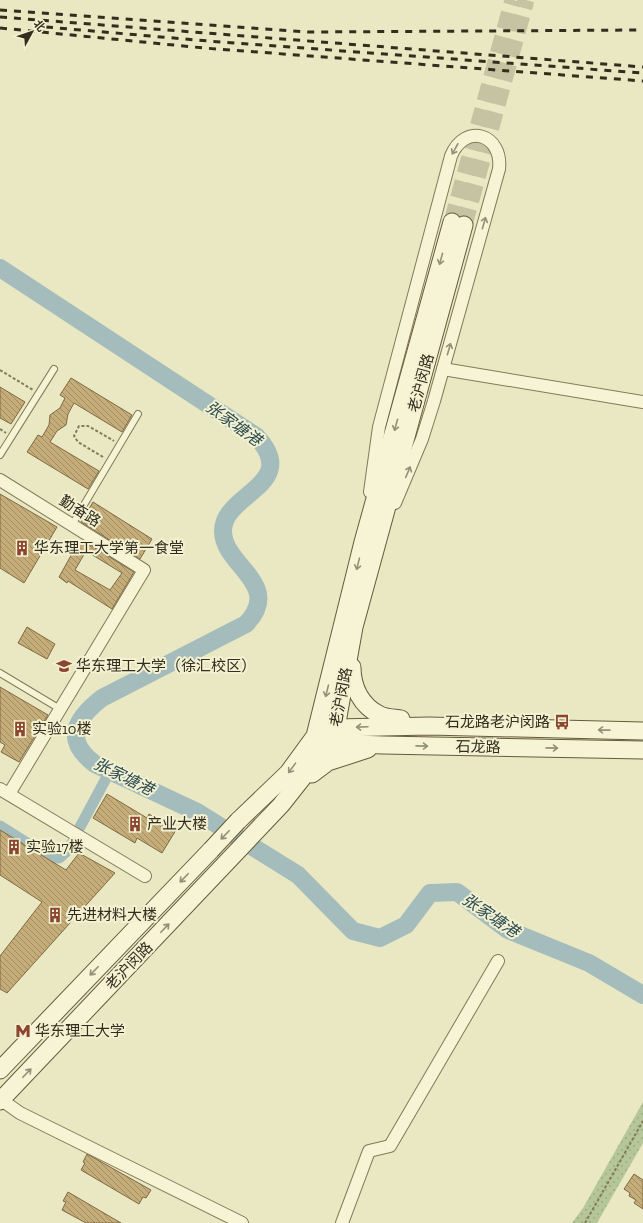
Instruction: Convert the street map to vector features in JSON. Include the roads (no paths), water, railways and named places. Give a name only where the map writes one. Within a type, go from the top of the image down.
[{"type":"main road","name":"老沪闵路","points":[[0,1070],[238,821],[288,773],[325,732],[369,544],[458,224]]},
{"type":"main road","name":"老沪闵路","points":[[0,1100],[256,832],[299,783],[325,732],[354,627],[369,544]]},
{"type":"main road","points":[[354,627],[352,682],[361,699],[368,708],[381,716],[429,726]]},
{"type":"main road","name":"石龙路","points":[[325,732],[429,726],[643,731]]},
{"type":"main road","name":"石龙路","points":[[325,732],[383,746],[643,750]]},
{"type":"main road","points":[[299,783],[328,762],[356,751],[383,746]]},
{"type":"street","points":[[471,136],[481,136],[497,148],[500,159],[499,170],[422,439],[369,544],[380,427],[451,156],[455,146],[462,140],[471,136]]},
{"type":"street","points":[[443,369],[643,402]]},
{"type":"street","name":"勤奋路","points":[[0,480],[144,570],[60,709]]},
{"type":"street","points":[[60,709],[4,791],[145,876]]},
{"type":"street","points":[[342,1223],[369,1151],[390,1146],[498,961]]},
{"type":"street","points":[[0,1100],[20,1113],[242,1223]]},
{"type":"lane","points":[[0,455],[54,368]]},
{"type":"lane","points":[[72,525],[138,414]]},
{"type":"lane","points":[[0,673],[60,709]]},
{"type":"waterway","name":"张家塘港","points":[[0,268],[256,436],[268,453],[270,466],[266,478],[235,507],[226,518],[223,531],[226,543],[232,555],[255,586],[258,598],[256,610],[246,624],[102,698],[85,714],[79,722],[76,730],[76,738],[79,747],[85,755],[95,764],[197,812],[298,875],[353,931],[380,938],[406,925],[430,893],[457,892],[508,930],[589,963],[643,995]]},
{"type":"waterway","points":[[80,827],[110,771]]},
{"type":"waterway","points":[[0,826],[49,857],[59,858],[67,851],[72,843]]},
{"type":"tunnel","points":[[452,222],[513,0]]},
{"type":"tunnel","points":[[464,225],[526,0]]},
{"type":"railway","points":[[0,10],[308,32],[643,30]]},
{"type":"railway","points":[[0,17],[643,67]]},
{"type":"railway","points":[[46,27],[208,41],[643,73]]},
{"type":"railway","points":[[0,28],[204,48],[643,81]]},
{"type":"place","name":"华东理工大学第一食堂","points":[[22,548]]},
{"type":"place","name":"华东理工大学（徐汇校区）","points":[[64,666]]},
{"type":"place","name":"石龙路老沪闵路","points":[[562,722]]},
{"type":"place","name":"实验10楼","points":[[20,729]]},
{"type":"place","name":"产业大楼","points":[[135,824]]},
{"type":"place","name":"实验17楼","points":[[14,847]]},
{"type":"place","name":"先进材料大楼","points":[[55,915]]},
{"type":"place","name":"华东理工大学","points":[[23,1031]]}]
